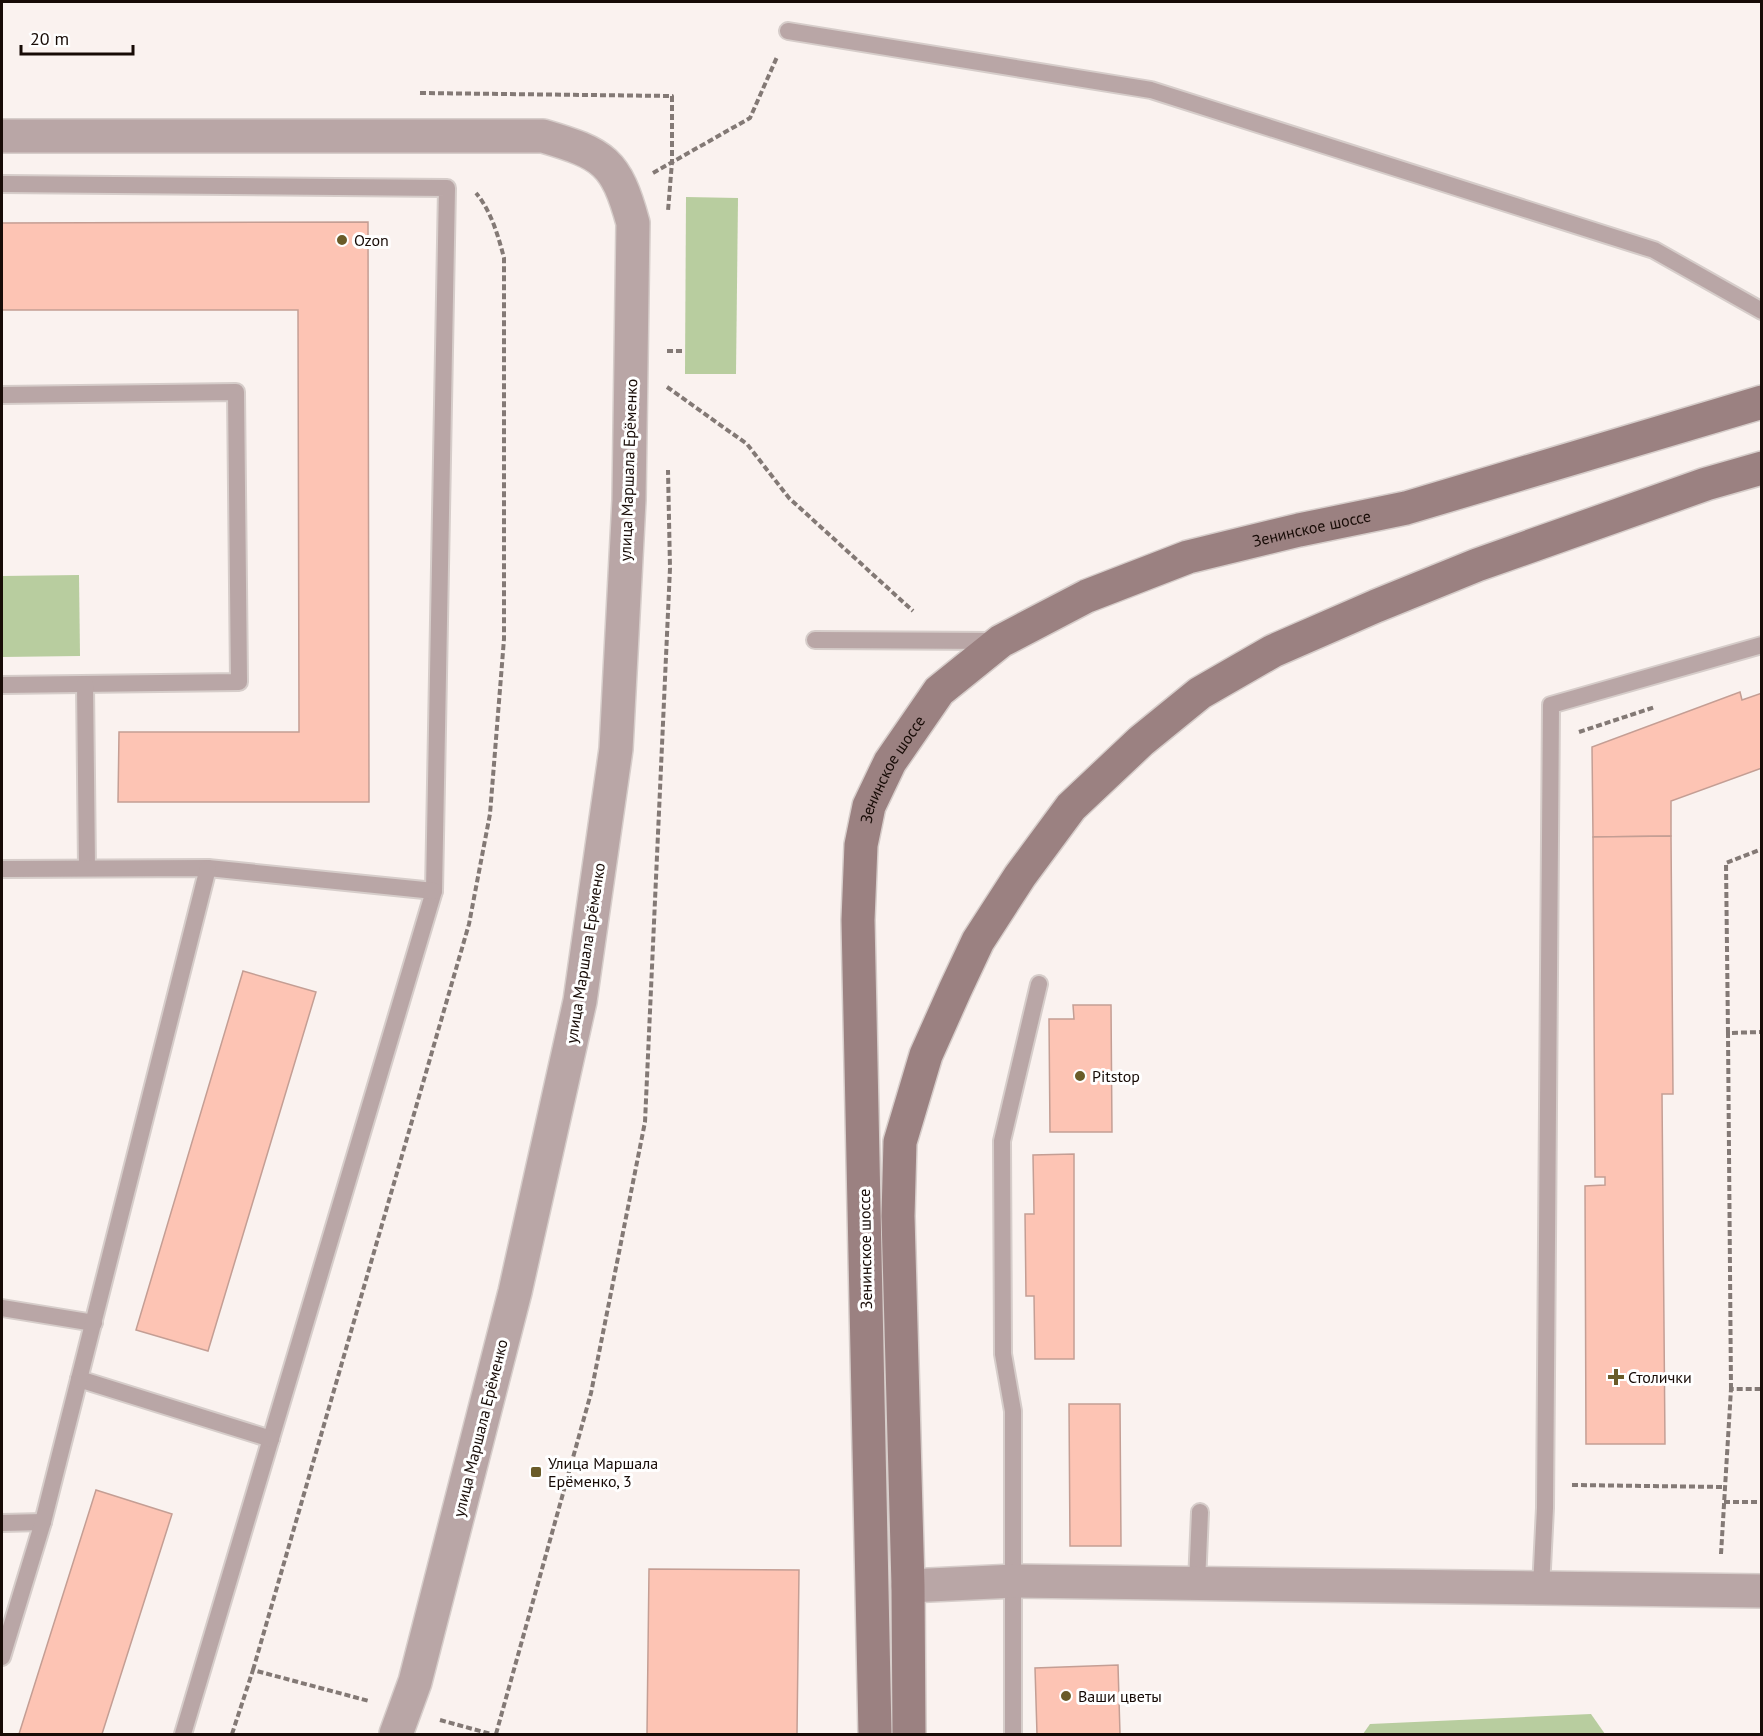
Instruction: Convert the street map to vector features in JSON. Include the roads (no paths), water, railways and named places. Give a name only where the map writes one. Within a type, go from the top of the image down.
[{"type":"main road","name":"Зенинское шоссе","points":[[875,1734],[858,920],[861,845],[869,806],[890,762],[939,691],[1001,641],[1087,596],[1188,557],[1299,530],[1406,508],[1761,402]]},
{"type":"main road","name":"Зенинское шоссе","points":[[909,1734],[908,1586],[898,1216],[900,1142],[926,1055],[978,941],[1020,876],[1071,807],[1141,741],[1200,693],[1274,651],[1477,565],[1706,484],[1761,468]]},
{"type":"street","name":"улица Маршала Ерёменко","points":[[2,136],[543,136],[580,147],[608,164],[623,189],[633,223],[628,524],[616,749],[582,989],[515,1292],[415,1682],[401,1722]]},
{"type":"street","points":[[908,1586],[1015,1581],[1761,1591]]},
{"type":"lane","points":[[788,31],[1151,90],[1654,250],[1761,311]]},
{"type":"lane","points":[[2,184],[447,188],[434,891],[183,1734]]},
{"type":"lane","points":[[2,395],[236,392],[239,682],[2,685]]},
{"type":"lane","points":[[815,640],[1001,641]]},
{"type":"lane","points":[[1542,1588],[1545,1508],[1551,705],[1761,645]]},
{"type":"lane","points":[[85,684],[87,868]]},
{"type":"lane","points":[[2,869],[208,868],[434,891]]},
{"type":"lane","points":[[2,1657],[43,1522],[208,868]]},
{"type":"lane","points":[[1013,1734],[1015,1581],[1013,1411],[1003,1354],[1002,1141],[1039,984]]},
{"type":"lane","points":[[2,1308],[94,1323]]},
{"type":"lane","points":[[79,1379],[271,1439]]},
{"type":"lane","points":[[1197,1583],[1200,1512]]},
{"type":"lane","points":[[2,1523],[43,1522]]},
{"type":"place","name":"Ozon","points":[[342,240]]},
{"type":"place","name":"Pitstop","points":[[1080,1076]]},
{"type":"place","name":"Столички","points":[[1616,1377]]},
{"type":"place","name":"Улица Маршала Ерёменко, 3","points":[[536,1472]]},
{"type":"place","name":"Ваши цветы","points":[[1066,1696]]}]
